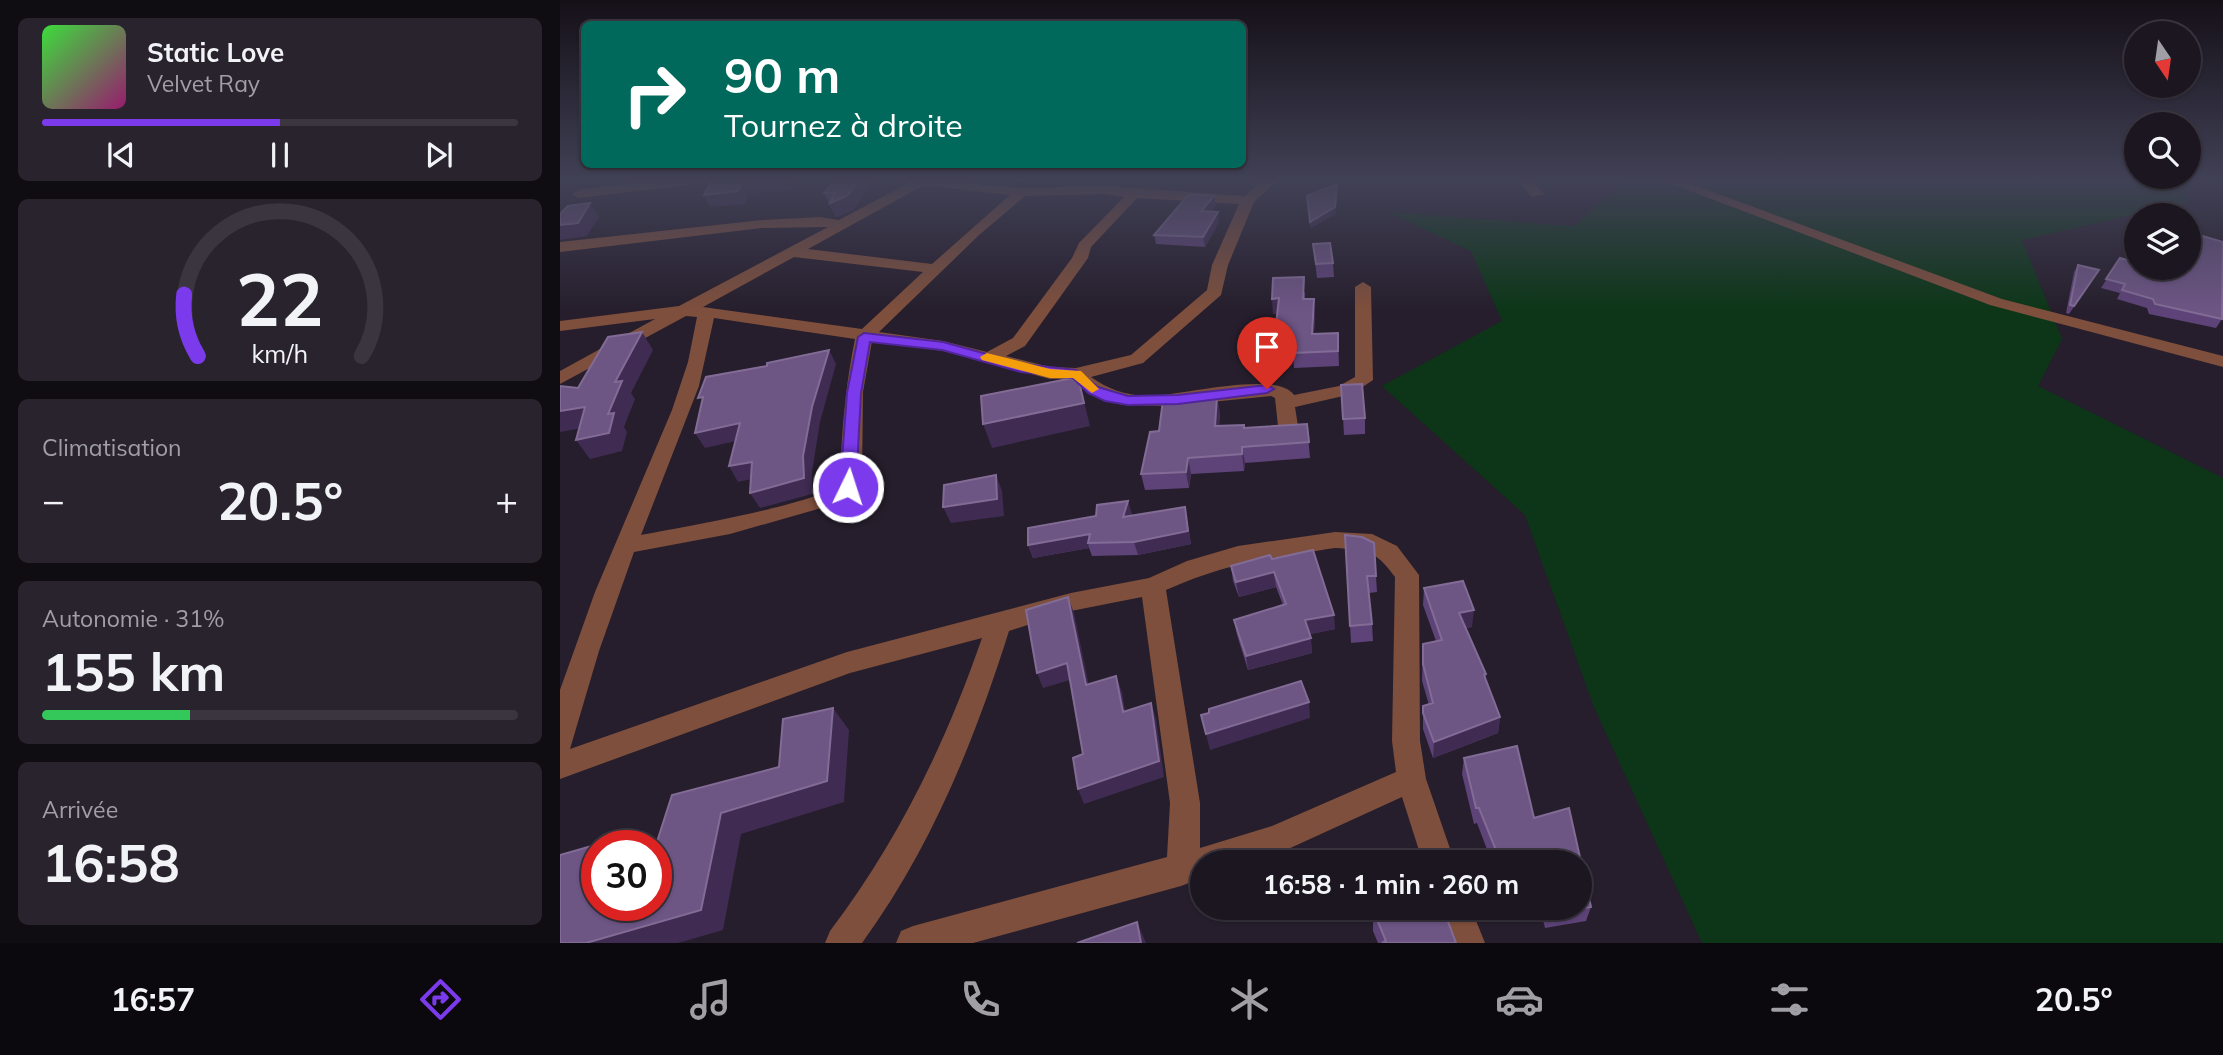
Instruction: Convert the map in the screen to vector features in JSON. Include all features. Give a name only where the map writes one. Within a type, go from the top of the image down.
[{"type":"street","points":[[560,247],[781,223]]},
{"type":"street","points":[[831,223],[842,225]]},
{"type":"street","points":[[560,378],[846,223]]},
{"type":"street","points":[[625,546],[730,526],[838,496],[848,487],[851,478],[854,393],[864,337],[985,223]]},
{"type":"street","points":[[989,358],[1019,342],[1080,258],[1084,246],[1106,223]]},
{"type":"street","points":[[560,326],[683,311],[706,312],[864,337],[943,346],[1050,373],[1076,374],[1137,359],[1207,300],[1218,285],[1220,265],[1238,223]]},
{"type":"street","points":[[1783,223],[1996,302],[2223,362]]},
{"type":"street","points":[[792,251],[938,269]]},
{"type":"street","points":[[1284,404],[1345,390],[1364,380],[1363,287]]},
{"type":"street","points":[[560,741],[588,639],[680,415],[704,329],[706,312]]},
{"type":"street","points":[[1076,374],[1093,390],[1110,398],[1167,400],[1267,389],[1280,392],[1287,426]]},
{"type":"street","points":[[560,765],[847,663],[999,624],[1070,602],[1153,586],[1195,567],[1283,545],[1335,540],[1372,542],[1389,552],[1407,575],[1406,741],[1411,779],[1435,850]]},
{"type":"street","points":[[1153,586],[1185,803],[1186,838],[1190,850]]},
{"type":"street","points":[[842,943],[869,908],[938,793],[975,700],[999,624]]},
{"type":"street","points":[[1243,850],[1275,840],[1411,779]]},
{"type":"street","points":[[914,943],[1190,866]]},
{"type":"street","points":[[1459,920],[1468,943]]},
{"type":"green space","points":[[1411,223],[1534,223],[1574,226],[1577,223],[2097,223],[2022,240],[2062,339],[2038,386],[2223,478],[2223,943],[1702,943],[1594,707],[1525,515],[1382,386],[1502,321],[1471,251]]},
{"type":"building","points":[[1164,223],[1211,223],[1203,237],[1154,235]]},
{"type":"building","points":[[2201,236],[2223,242],[2222,319],[2155,304],[2153,299],[2122,290],[2125,284],[2106,279],[2120,258],[2124,259],[2124,280],[2201,280]]},
{"type":"building","points":[[1330,243],[1333,263],[1316,264],[1313,244]]},
{"type":"building","points":[[2078,265],[2099,270],[2074,306],[2070,305]]},
{"type":"building","points":[[1304,277],[1303,299],[1314,299],[1312,334],[1338,333],[1338,351],[1293,353],[1293,340],[1274,342],[1279,298],[1272,299],[1273,278]]},
{"type":"building","points":[[642,332],[615,382],[622,381],[608,414],[614,413],[609,433],[576,440],[585,407],[560,411],[560,386],[578,388],[608,337]]},
{"type":"building","points":[[829,350],[812,407],[803,456],[804,478],[750,493],[752,462],[729,466],[740,423],[695,433],[703,397],[698,398],[706,377],[767,366],[767,363]]},
{"type":"building","points":[[1078,377],[1084,403],[983,424],[981,396]]},
{"type":"building","points":[[1362,384],[1365,418],[1343,419],[1341,385]]},
{"type":"building","points":[[1217,397],[1215,426],[1244,425],[1244,428],[1307,424],[1309,442],[1242,447],[1242,454],[1188,458],[1186,472],[1141,474],[1150,432],[1159,431],[1163,400]]},
{"type":"building","points":[[996,475],[997,499],[943,507],[944,485]]},
{"type":"building","points":[[1128,501],[1123,517],[1185,507],[1188,531],[1134,542],[1088,543],[1090,534],[1028,545],[1028,528],[1096,516],[1097,505]]},
{"type":"building","points":[[1345,535],[1362,537],[1374,543],[1376,576],[1367,576],[1372,624],[1350,626]]},
{"type":"building","points":[[1313,550],[1334,615],[1305,620],[1311,638],[1246,656],[1234,620],[1286,604],[1274,572],[1236,582],[1231,566],[1270,555],[1272,559]]},
{"type":"building","points":[[1463,581],[1474,610],[1459,613],[1486,674],[1484,675],[1500,717],[1434,742],[1423,713],[1423,706],[1433,703],[1423,664],[1423,644],[1442,640],[1424,588]]},
{"type":"building","points":[[1068,597],[1086,685],[1116,676],[1123,712],[1151,703],[1159,761],[1078,789],[1073,758],[1083,754],[1067,663],[1037,673],[1026,610]]},
{"type":"building","points":[[1301,681],[1309,702],[1206,734],[1201,715],[1209,713],[1209,709]]},
{"type":"building","points":[[833,708],[827,781],[721,813],[701,910],[672,918],[672,830],[661,830],[672,795],[779,767],[783,719]]},
{"type":"building","points":[[1517,746],[1534,818],[1569,808],[1578,850],[1496,850],[1479,808],[1476,808],[1464,758]]},
{"type":"building","points":[[581,849],[581,921],[663,921],[586,943],[560,943],[560,855]]},
{"type":"building","points":[[1377,920],[1447,920],[1456,943],[1382,943],[1386,941]]},
{"type":"building","points":[[1137,922],[1141,943],[1077,943]]},
{"type":"slow traffic","points":[[987,357],[1021,368],[1076,374],[1092,389]]},
{"type":"route","points":[[848,487],[851,478],[854,393],[864,337],[943,346],[1021,368],[1076,374],[1093,390],[1110,398],[1178,400],[1267,389]]}]
